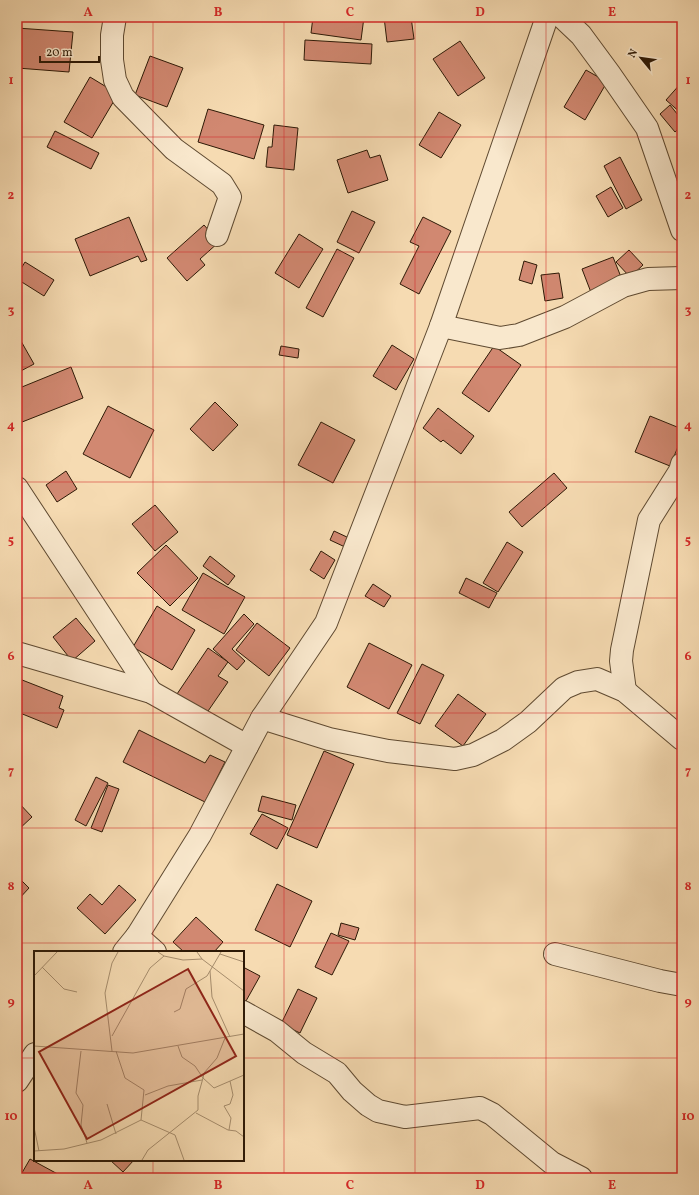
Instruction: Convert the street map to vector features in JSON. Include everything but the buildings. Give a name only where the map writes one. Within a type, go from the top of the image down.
[{"type":"street","points":[[115,17],[112,35],[112,60],[115,80],[123,97],[174,149],[222,184],[230,197],[217,235]]},
{"type":"street","points":[[152,951],[131,944],[200,835],[262,718],[326,623],[441,326],[547,17]]},
{"type":"street","points":[[562,17],[586,41],[646,128],[682,230]]},
{"type":"street","points":[[441,326],[500,338],[519,335],[565,317],[623,286],[648,279],[682,278]]},
{"type":"street","points":[[624,681],[622,650],[649,520],[680,472],[682,464]]},
{"type":"street","points":[[17,488],[151,692]]},
{"type":"street","points":[[17,653],[151,692],[247,746]]},
{"type":"street","points":[[262,718],[329,739],[388,751],[455,759],[473,755],[503,740],[528,722],[564,688],[578,682],[597,679],[624,681],[682,739]]},
{"type":"street","points":[[555,954],[660,981],[682,985]]},
{"type":"street","points":[[244,1013],[277,1031],[304,1053],[337,1073],[352,1091],[368,1105],[378,1111],[405,1117],[480,1108],[492,1114],[552,1163],[581,1178]]},
{"type":"street","points":[[17,1081],[34,1056]]}]
